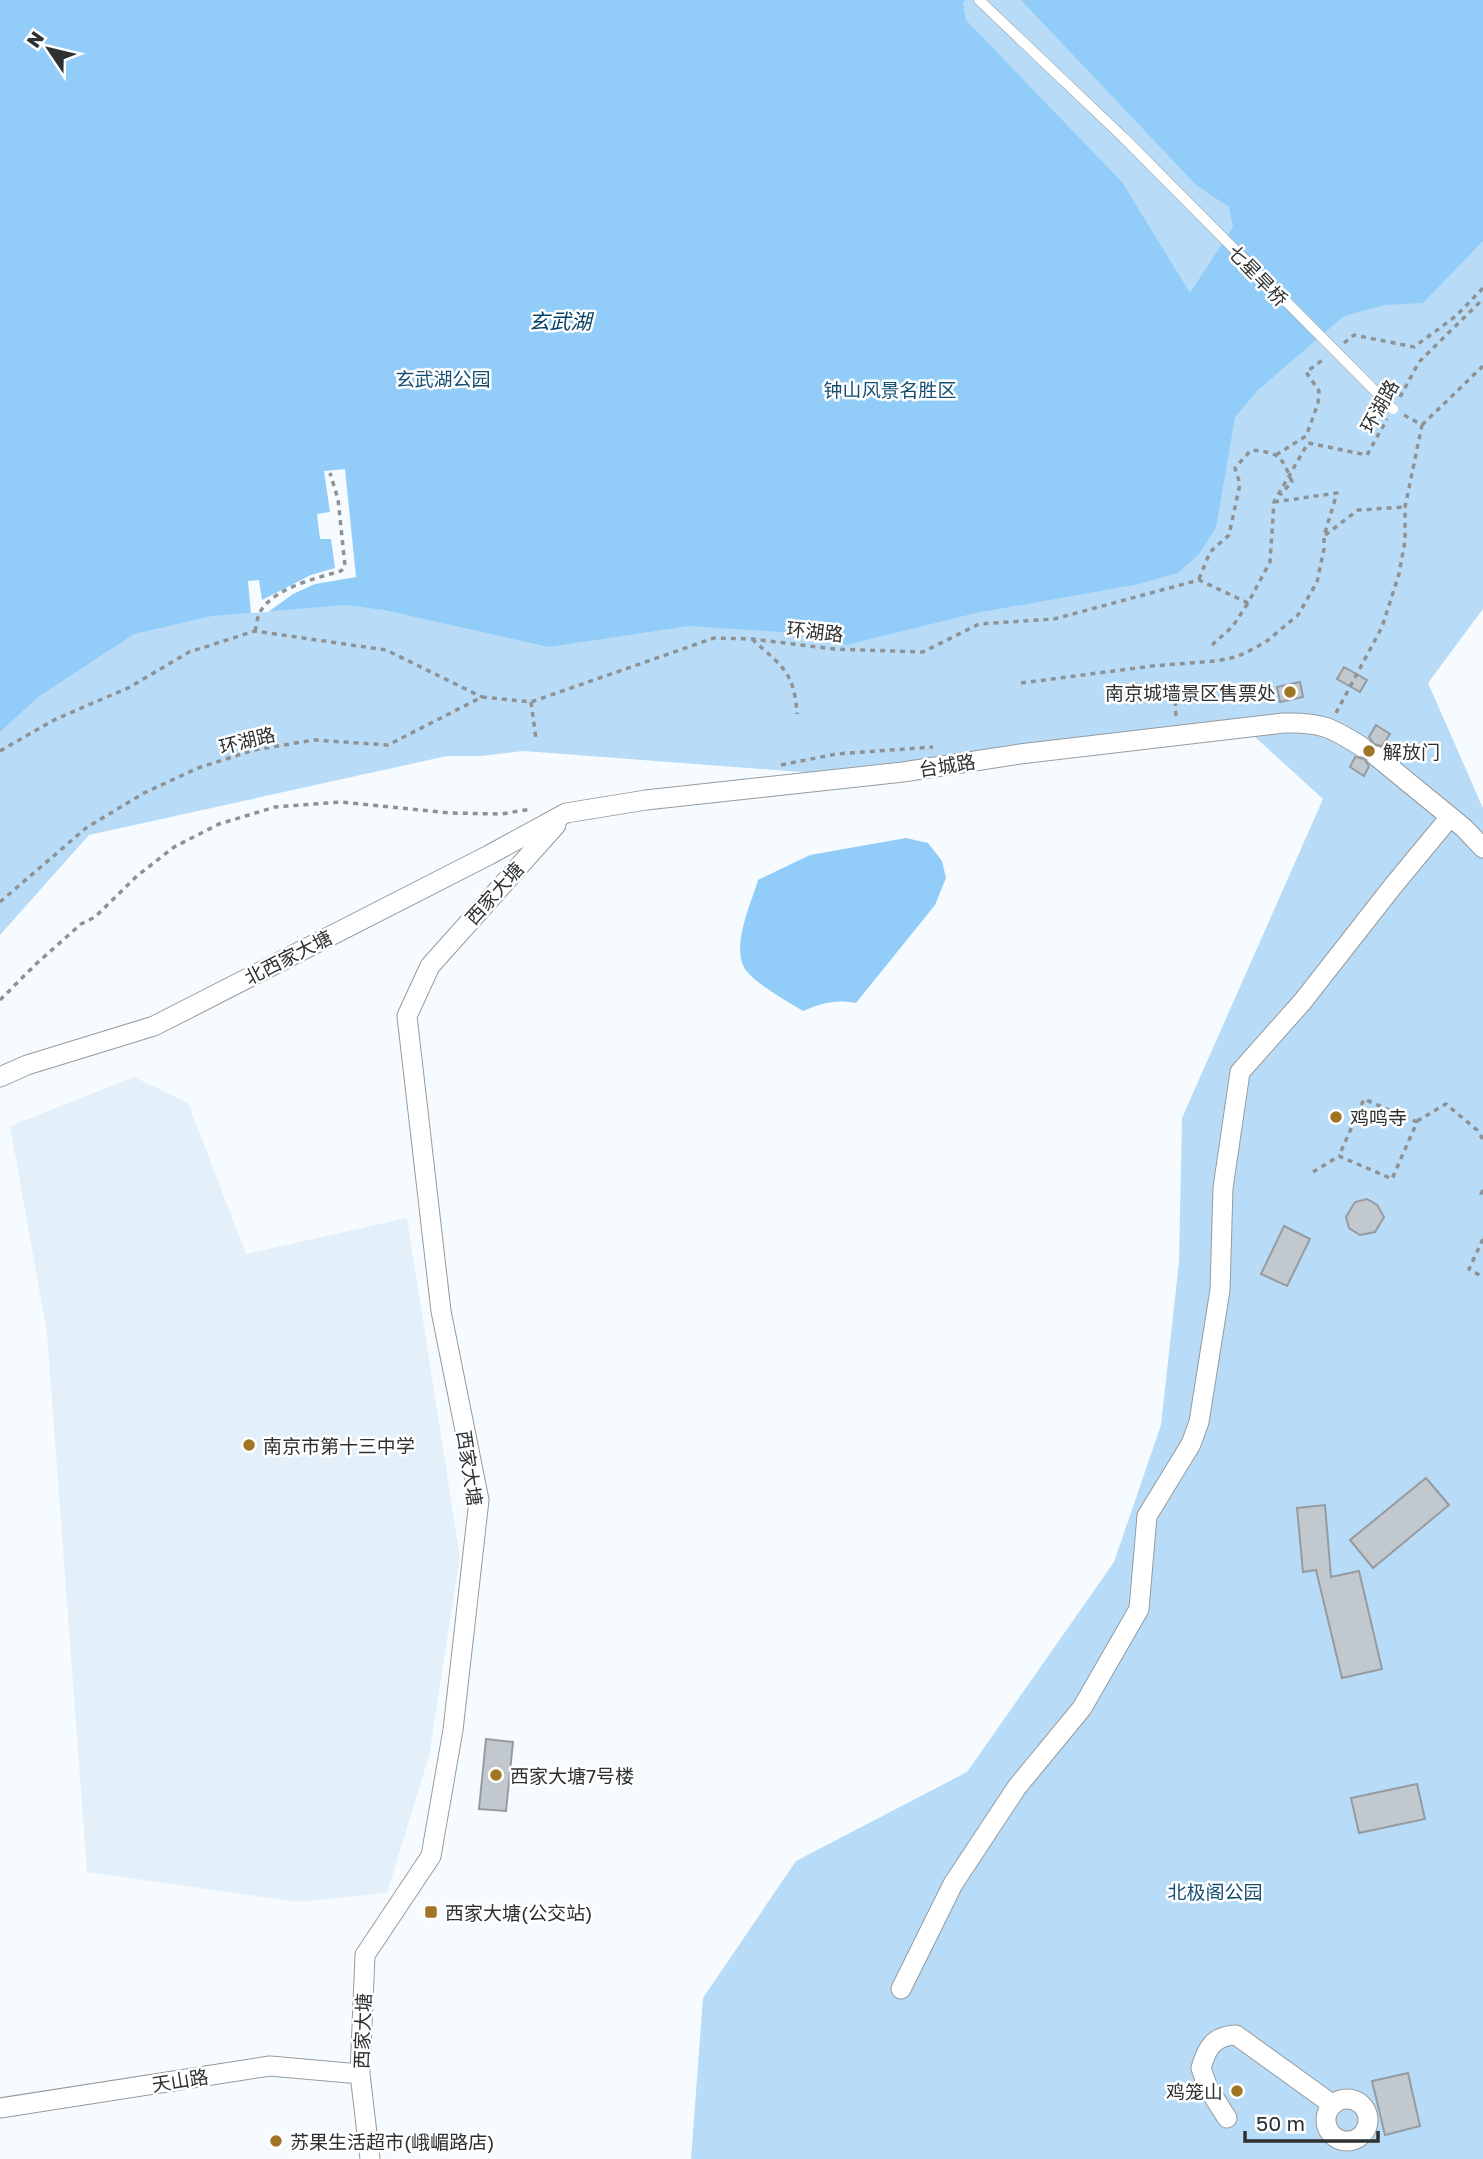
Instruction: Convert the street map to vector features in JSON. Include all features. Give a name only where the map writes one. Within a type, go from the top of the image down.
[{"type":"street","points":[[1331,721],[1450,817],[1483,848]]},
{"type":"street","name":"台城路","points":[[566,813],[646,800],[903,772],[1020,754],[1244,727],[1331,721]]},
{"type":"street","name":"北西家大塘","points":[[0,1077],[27,1065],[154,1026],[566,813]]},
{"type":"street","name":"西家大塘","points":[[370,2159],[360,2074],[365,1955],[430,1856],[453,1730],[479,1500],[441,1311],[407,1016],[430,966],[566,813]]},
{"type":"street","points":[[901,1989],[953,1884],[1017,1787],[1082,1708],[1139,1609],[1147,1516],[1191,1444],[1199,1422],[1220,1290],[1223,1188],[1240,1072],[1303,1001],[1392,886],[1450,817]]},
{"type":"street","points":[[1227,2118],[1208,2088],[1201,2068],[1212,2044],[1222,2036],[1236,2035],[1333,2105]]},
{"type":"street","name":"天山路","points":[[0,2108],[270,2066],[360,2074]]},
{"type":"lane","name":"七星旱桥","points":[[979,0],[1125,139],[1393,409]]},
{"type":"path","name":"环湖路","points":[[1400,397],[1419,362],[1483,299]]},
{"type":"path","points":[[1331,721],[1382,627],[1399,574],[1405,541],[1405,507],[1422,425],[1483,366]]},
{"type":"path","points":[[1393,409],[1422,425]]},
{"type":"path","name":"环湖路","points":[[1289,476],[1308,443],[1367,455],[1393,409]]},
{"type":"path","points":[[1212,645],[1233,626],[1248,603],[1270,562],[1274,502],[1292,482],[1285,463],[1272,453],[1251,450],[1234,468],[1240,484],[1229,535],[1210,552],[1199,580],[1248,603]]},
{"type":"path","points":[[255,631],[259,612],[271,601],[290,588],[341,571],[345,566],[337,489],[330,473]]},
{"type":"path","points":[[1021,683],[1152,666],[1216,661],[1236,657],[1266,641],[1298,615],[1317,582],[1324,536],[1337,493],[1274,502]]},
{"type":"path","points":[[1324,536],[1358,510],[1405,507]]},
{"type":"path","name":"环湖路","points":[[0,902],[86,828],[144,793],[198,768],[254,750],[314,740],[388,745],[482,697],[531,702],[714,638],[752,639],[834,649],[923,652],[979,624],[1054,619],[1199,580]]},
{"type":"path","points":[[0,751],[54,720],[130,687],[189,652],[255,631],[386,650],[482,697]]},
{"type":"path","points":[[752,639],[786,670],[795,687],[797,714]]},
{"type":"path","points":[[1139,687],[1140,698],[1175,697],[1176,718]]},
{"type":"path","points":[[531,702],[536,739]]},
{"type":"path","points":[[1313,1172],[1339,1156],[1364,1099],[1417,1122]]},
{"type":"path","points":[[1339,1156],[1392,1179],[1417,1122],[1446,1104],[1477,1130],[1483,1139]]},
{"type":"path","points":[[1483,1190],[1483,1196]]},
{"type":"path","points":[[1483,1239],[1469,1269],[1483,1277]]},
{"type":"shaded area","name":"南京市第十三中学","points":[[134,1077],[188,1103],[246,1254],[407,1218],[460,1557],[429,1756],[387,1893],[299,1902],[87,1872],[47,1333],[10,1126]]},
{"type":"green space","name":"玄武湖公园","points":[[0,0],[1483,0],[1483,609],[1428,683],[1483,808],[1483,2159],[691,2159],[703,1998],[796,1861],[967,1772],[1114,1562],[1161,1425],[1179,1262],[1182,1118],[1323,799],[1244,727],[905,780],[524,751],[481,756],[447,756],[89,835],[0,935]]},
{"type":"water","name":"玄武湖","points":[[0,0],[966,0],[963,2],[966,20],[1122,182],[1190,293],[1233,227],[1229,207],[1197,186],[1021,0],[1483,0],[1483,241],[1423,303],[1385,305],[1344,316],[1257,391],[1235,417],[1216,528],[1199,554],[1178,573],[1134,585],[976,613],[846,645],[809,634],[689,626],[549,647],[384,610],[345,605],[212,616],[134,634],[38,697],[0,732]]},
{"type":"water","points":[[906,838],[928,843],[942,861],[946,878],[935,905],[856,1003],[829,1002],[803,1011],[764,986],[745,969],[741,960],[741,937],[758,880],[810,855]]},
{"type":"pier","points":[[345,469],[356,577],[315,584],[293,594],[268,612],[251,613],[248,581],[259,580],[262,600],[311,575],[335,568],[331,539],[320,539],[317,514],[330,512],[324,471]]},
{"type":"building","name":"解放门","points":[[1344,667],[1367,680],[1360,692],[1337,679]]},
{"type":"building","name":"南京城墙景区售票处","points":[[1300,682],[1303,697],[1280,702],[1277,687]]},
{"type":"building","points":[[1376,725],[1390,734],[1382,746],[1374,744],[1369,737]]},
{"type":"building","points":[[1355,757],[1364,759],[1369,766],[1364,776],[1350,767]]},
{"type":"building","points":[[1367,1199],[1377,1205],[1384,1217],[1375,1232],[1360,1235],[1349,1228],[1346,1217],[1355,1202]]},
{"type":"building","points":[[1284,1226],[1310,1239],[1287,1286],[1261,1274]]},
{"type":"building","points":[[1426,1478],[1449,1505],[1373,1568],[1350,1540]]},
{"type":"building","points":[[1325,1505],[1331,1577],[1359,1571],[1382,1669],[1342,1678],[1316,1570],[1303,1572],[1297,1508]]},
{"type":"building","name":"西家大塘7号楼","points":[[486,1739],[513,1742],[506,1811],[479,1809]]},
{"type":"building","points":[[1417,1784],[1425,1819],[1359,1833],[1351,1798]]},
{"type":"building","points":[[1408,2073],[1420,2126],[1385,2135],[1372,2081]]},
{"type":"place","name":"南京城墙景区售票处","points":[[1290,692]]},
{"type":"place","name":"解放门","points":[[1369,751]]},
{"type":"place","name":"鸡鸣寺","points":[[1336,1117]]},
{"type":"place","name":"南京市第十三中学","points":[[249,1445]]},
{"type":"place","name":"西家大塘7号楼","points":[[496,1775]]},
{"type":"place","name":"西家大塘(公交站)","points":[[431,1912]]},
{"type":"place","name":"鸡笼山","points":[[1237,2091]]},
{"type":"place","name":"苏果生活超市(峨嵋路店)","points":[[276,2141]]},
{"type":"park label","name":"钟山风景名胜区","points":[[890,389]]},
{"type":"park label","name":"北极阁公园","points":[[1215,1891]]}]
